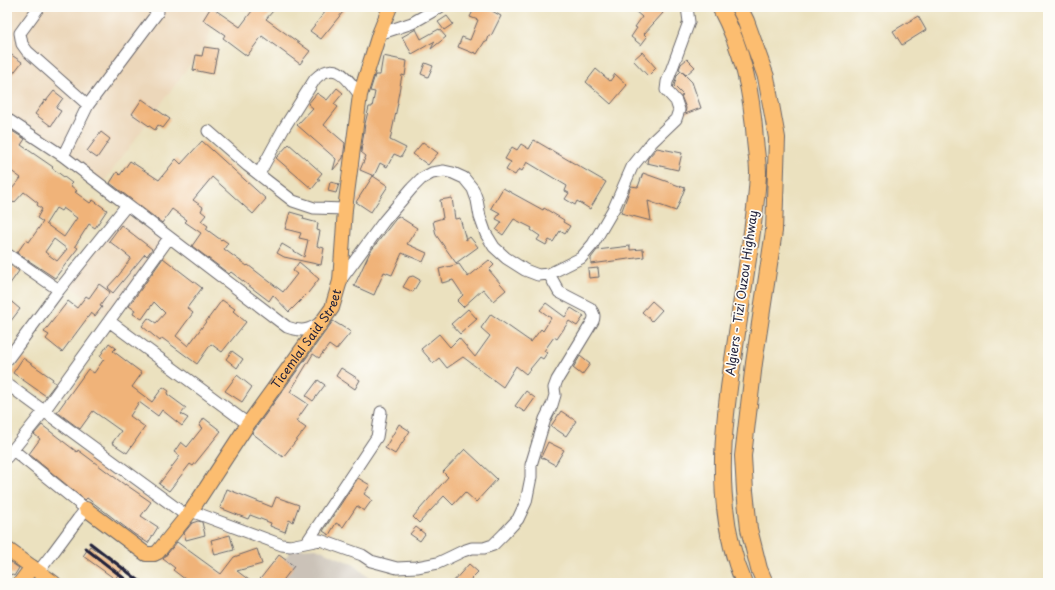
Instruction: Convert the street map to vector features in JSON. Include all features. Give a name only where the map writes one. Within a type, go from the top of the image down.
[{"type":"highway","name":"Algiers - Tizi Ouzou Highway","points":[[720,7],[735,39],[747,74],[752,103],[758,173],[753,223],[727,397],[722,454],[723,490],[728,532],[744,583]]},
{"type":"highway","name":"Algiers - Tizi Ouzou Highway","points":[[739,7],[746,21],[766,77],[777,138],[774,231],[754,363],[743,456],[749,529],[765,583]]},
{"type":"main road","name":"Ticemlal Said Street","points":[[82,514],[146,554],[154,554],[161,549],[189,514],[248,424],[332,308],[340,281],[345,208],[360,95],[379,34],[390,7]]},
{"type":"main road","points":[[7,549],[54,583]]},
{"type":"main road","points":[[20,583],[35,569]]},
{"type":"street","points":[[39,7],[20,33],[22,44],[27,51],[88,105]]},
{"type":"street","points":[[63,156],[88,105],[158,12],[152,7]]},
{"type":"street","points":[[379,34],[412,23],[440,7]]},
{"type":"street","points":[[340,281],[384,221],[420,179],[432,173],[444,171],[464,178],[473,189],[486,234],[494,247],[506,258],[525,270],[538,275],[550,274],[581,258],[593,244],[614,208],[632,166],[652,142],[676,119],[679,110],[676,101],[666,90],[667,82],[689,22],[687,7]]},
{"type":"street","points":[[259,174],[284,128],[315,79],[322,72],[329,69],[338,71],[345,76],[360,95]]},
{"type":"street","points":[[7,119],[63,156],[287,327],[297,331],[313,328],[323,321]]},
{"type":"street","points":[[208,131],[293,201],[314,208],[345,208]]},
{"type":"street","points":[[7,360],[59,290],[127,204]]},
{"type":"street","points":[[35,569],[52,554],[82,514],[10,453],[44,411],[169,238]]},
{"type":"street","points":[[7,254],[59,290]]},
{"type":"street","points":[[7,384],[189,514],[282,545],[290,546],[320,540],[362,555],[371,561],[397,568],[417,567],[438,563],[472,548],[484,548],[493,545],[518,519],[526,502],[530,484],[532,460],[545,419],[552,405],[557,380],[593,321],[594,316],[594,312],[590,308],[559,292],[550,274]]},
{"type":"street","points":[[109,321],[248,424]]},
{"type":"street","points":[[308,542],[377,437],[381,412]]},
{"type":"shaded area","points":[[7,7],[216,7],[208,40],[103,183],[7,113]]},
{"type":"shaded area","points":[[124,212],[167,243],[110,319],[69,284]]},
{"type":"shaded area","points":[[316,548],[355,565],[369,578],[371,583],[263,583],[293,549]]},
{"type":"building","points":[[211,7],[240,27],[255,7],[268,7],[273,11],[266,19],[310,51],[300,64],[262,36],[247,56],[223,38],[225,35],[203,20]]},
{"type":"building","points":[[329,7],[347,7],[321,39],[310,31]]},
{"type":"building","points":[[475,7],[485,7],[501,16],[491,36],[489,36],[487,42],[485,41],[477,54],[458,47],[462,37],[470,40],[478,20],[470,17]]},
{"type":"building","points":[[639,7],[658,7],[663,13],[644,34],[647,37],[641,45],[631,37],[637,28],[635,27],[642,17],[635,11]]},
{"type":"building","points":[[447,16],[453,24],[444,30],[438,22]]},
{"type":"building","points":[[918,16],[926,30],[902,45],[893,31]]},
{"type":"building","points":[[416,29],[421,39],[439,29],[446,37],[431,49],[435,41],[412,54],[402,37]]},
{"type":"building","points":[[204,47],[218,49],[213,74],[193,70],[196,55],[202,56]]},
{"type":"building","points":[[7,52],[22,62],[12,75],[7,72]]},
{"type":"building","points":[[642,52],[656,68],[648,76],[633,60]]},
{"type":"building","points":[[383,56],[407,61],[405,76],[402,75],[390,140],[406,148],[401,157],[394,154],[387,167],[380,163],[374,176],[360,170],[366,156],[361,152],[365,124],[369,107],[372,107],[375,92],[370,91],[375,75],[380,75]]},
{"type":"building","points":[[687,59],[695,67],[686,75],[679,69],[681,64]]},
{"type":"building","points":[[425,63],[433,66],[428,77],[421,74]]},
{"type":"building","points":[[596,69],[610,81],[615,74],[627,85],[611,104],[586,82]]},
{"type":"building","points":[[681,71],[692,82],[701,108],[685,114],[686,108],[681,96],[683,95],[674,86],[677,75]]},
{"type":"building","points":[[337,88],[343,93],[334,104],[338,107],[324,125],[345,143],[343,158],[333,170],[336,159],[297,125],[313,108],[308,104],[317,93],[327,100]]},
{"type":"building","points":[[54,91],[63,98],[56,108],[61,111],[51,126],[35,114],[45,100],[46,101]]},
{"type":"building","points":[[142,99],[170,119],[163,128],[158,125],[155,130],[132,114]]},
{"type":"building","points":[[12,131],[25,139],[21,145],[53,167],[52,168],[72,183],[70,185],[77,191],[75,192],[90,203],[93,200],[107,210],[95,228],[89,224],[75,246],[78,248],[55,278],[17,253],[26,240],[29,242],[43,222],[37,218],[42,209],[37,205],[38,203],[24,192],[14,203],[7,197],[21,178],[7,168],[7,139]],"holes":[[[56,208],[61,211],[63,208],[77,218],[64,237],[46,224]],[[54,239],[67,249],[57,261],[45,252]]]},
{"type":"building","points":[[101,132],[110,139],[97,158],[87,151]]},
{"type":"building","points":[[534,140],[606,182],[590,209],[577,201],[575,205],[565,199],[569,193],[565,191],[567,186],[527,162],[522,171],[519,169],[515,175],[506,170],[511,162],[505,159],[512,147],[517,150],[521,144],[529,149]]},
{"type":"building","points":[[202,141],[266,199],[253,214],[212,177],[193,200],[203,207],[201,211],[206,215],[201,221],[208,226],[206,229],[221,240],[222,239],[228,243],[224,249],[247,266],[248,265],[283,292],[297,274],[293,271],[299,262],[319,279],[308,293],[289,312],[273,295],[269,301],[231,272],[229,274],[192,246],[201,233],[185,222],[187,220],[172,209],[162,223],[110,183],[117,172],[120,175],[130,161],[159,180],[176,159],[181,164]]},
{"type":"building","points":[[423,142],[438,153],[428,165],[413,154]]},
{"type":"building","points":[[289,144],[322,173],[317,179],[320,179],[312,189],[276,158]]},
{"type":"building","points":[[657,148],[682,153],[678,170],[647,163],[648,158]]},
{"type":"building","points":[[643,173],[685,188],[676,211],[648,201],[651,221],[621,213],[631,186],[638,187]]},
{"type":"building","points":[[373,176],[388,186],[371,212],[356,202]]},
{"type":"building","points":[[330,182],[339,184],[336,193],[328,191]]},
{"type":"building","points":[[503,188],[543,210],[544,208],[564,220],[563,222],[570,226],[565,234],[560,231],[553,242],[549,240],[546,245],[537,240],[540,236],[531,230],[532,228],[514,219],[503,235],[496,230],[502,222],[496,219],[500,213],[491,208]]},
{"type":"building","points":[[452,198],[455,219],[460,218],[466,240],[470,237],[478,247],[456,263],[436,235],[433,221],[443,218],[440,200]]},
{"type":"building","points":[[290,212],[304,216],[303,219],[318,223],[317,230],[320,231],[317,246],[324,248],[321,265],[284,257],[277,253],[282,244],[304,257],[308,240],[299,238],[301,233],[285,229]]},
{"type":"building","points":[[398,216],[417,228],[407,244],[427,253],[423,262],[402,253],[392,275],[384,272],[374,295],[354,286],[370,252]]},
{"type":"building","points":[[121,225],[152,249],[147,256],[145,254],[113,293],[107,288],[119,275],[131,258],[109,241]]},
{"type":"building","points":[[630,246],[630,250],[643,249],[644,257],[591,264],[591,258],[597,250]]},
{"type":"building","points":[[163,258],[202,288],[187,308],[193,313],[176,336],[188,346],[222,300],[235,309],[233,311],[246,322],[222,352],[211,344],[197,364],[162,338],[160,341],[142,326],[148,318],[156,323],[165,313],[154,302],[142,319],[133,314],[135,310],[129,306]]},
{"type":"building","points":[[489,260],[494,265],[489,270],[506,290],[493,301],[483,289],[463,307],[457,301],[463,295],[453,280],[442,283],[439,269],[459,264],[468,277]]},
{"type":"building","points":[[10,265],[19,271],[7,288],[7,270]]},
{"type":"building","points":[[598,268],[599,277],[589,278],[588,269]]},
{"type":"building","points":[[413,276],[420,280],[413,292],[403,287],[409,277]]},
{"type":"building","points":[[99,284],[110,292],[100,306],[102,307],[95,316],[91,313],[62,352],[46,339],[49,335],[44,332],[68,301],[77,308],[86,296],[89,298]]},
{"type":"building","points":[[7,298],[20,309],[7,326]]},
{"type":"building","points":[[652,301],[662,310],[652,321],[642,312]]},
{"type":"building","points":[[546,303],[565,317],[571,308],[584,316],[577,326],[569,321],[557,339],[554,337],[544,351],[547,353],[543,359],[540,357],[526,374],[516,366],[503,387],[463,357],[447,368],[439,358],[433,363],[421,349],[439,334],[450,347],[459,338],[475,357],[490,336],[481,328],[491,314],[531,342],[541,329],[543,331],[551,318],[540,310]]},
{"type":"building","points":[[468,309],[477,319],[460,334],[451,324]]},
{"type":"building","points":[[333,321],[351,332],[336,350],[329,345],[319,358],[313,354],[290,392],[308,404],[296,421],[306,428],[283,457],[252,433]]},
{"type":"building","points":[[109,343],[116,348],[113,351],[142,373],[132,387],[152,402],[163,387],[169,391],[167,394],[186,408],[181,414],[188,418],[182,426],[162,410],[158,416],[139,402],[130,416],[145,427],[127,453],[112,443],[121,431],[93,411],[80,429],[57,412],[88,369],[94,373],[104,359],[100,356]]},
{"type":"building","points":[[232,351],[243,359],[237,368],[226,359]]},
{"type":"building","points":[[580,356],[590,364],[582,375],[573,368]]},
{"type":"building","points":[[23,358],[53,379],[52,381],[56,383],[46,396],[13,373]]},
{"type":"building","points":[[341,368],[360,380],[355,389],[336,376]]},
{"type":"building","points":[[237,375],[252,387],[242,402],[225,391]]},
{"type":"building","points":[[318,380],[325,385],[313,401],[306,396]]},
{"type":"building","points":[[526,391],[535,398],[525,412],[515,406]]},
{"type":"building","points":[[561,411],[576,421],[566,436],[551,426]]},
{"type":"building","points":[[204,418],[221,431],[193,466],[190,464],[169,491],[159,484],[180,456],[174,452],[181,442],[187,447],[202,428],[199,426]]},
{"type":"building","points":[[399,424],[410,431],[395,454],[385,448]]},
{"type":"building","points":[[42,425],[77,452],[78,450],[125,485],[151,502],[141,516],[158,527],[148,543],[87,498],[85,500],[29,454],[40,439],[34,434]]},
{"type":"building","points":[[548,442],[564,450],[555,465],[541,457]]},
{"type":"building","points":[[465,449],[497,479],[476,502],[465,492],[453,505],[444,496],[419,523],[413,517],[448,477],[443,472]]},
{"type":"building","points":[[358,478],[370,485],[364,494],[372,500],[364,511],[357,506],[343,527],[336,523],[329,535],[323,531]]},
{"type":"building","points":[[227,489],[272,507],[276,497],[299,505],[293,522],[289,520],[285,532],[270,526],[271,523],[250,515],[248,519],[220,508]]},
{"type":"building","points":[[198,521],[202,522],[205,535],[186,540],[184,533],[192,523]]},
{"type":"building","points":[[416,527],[425,534],[420,541],[410,534]]},
{"type":"building","points":[[230,535],[234,550],[215,555],[211,540]]},
{"type":"building","points":[[177,542],[221,574],[234,557],[257,549],[262,564],[237,571],[253,583],[190,583],[173,570],[175,568],[163,559]]},
{"type":"building","points":[[90,546],[122,569],[115,579],[83,556]]},
{"type":"building","points":[[279,555],[294,566],[281,583],[257,583]]},
{"type":"building","points":[[9,561],[19,568],[14,576],[7,572],[7,565]]},
{"type":"building","points":[[469,564],[478,572],[467,583],[452,583]]},
{"type":"railway","points":[[90,543],[142,583]]},
{"type":"railway","points":[[85,548],[130,583]]}]
